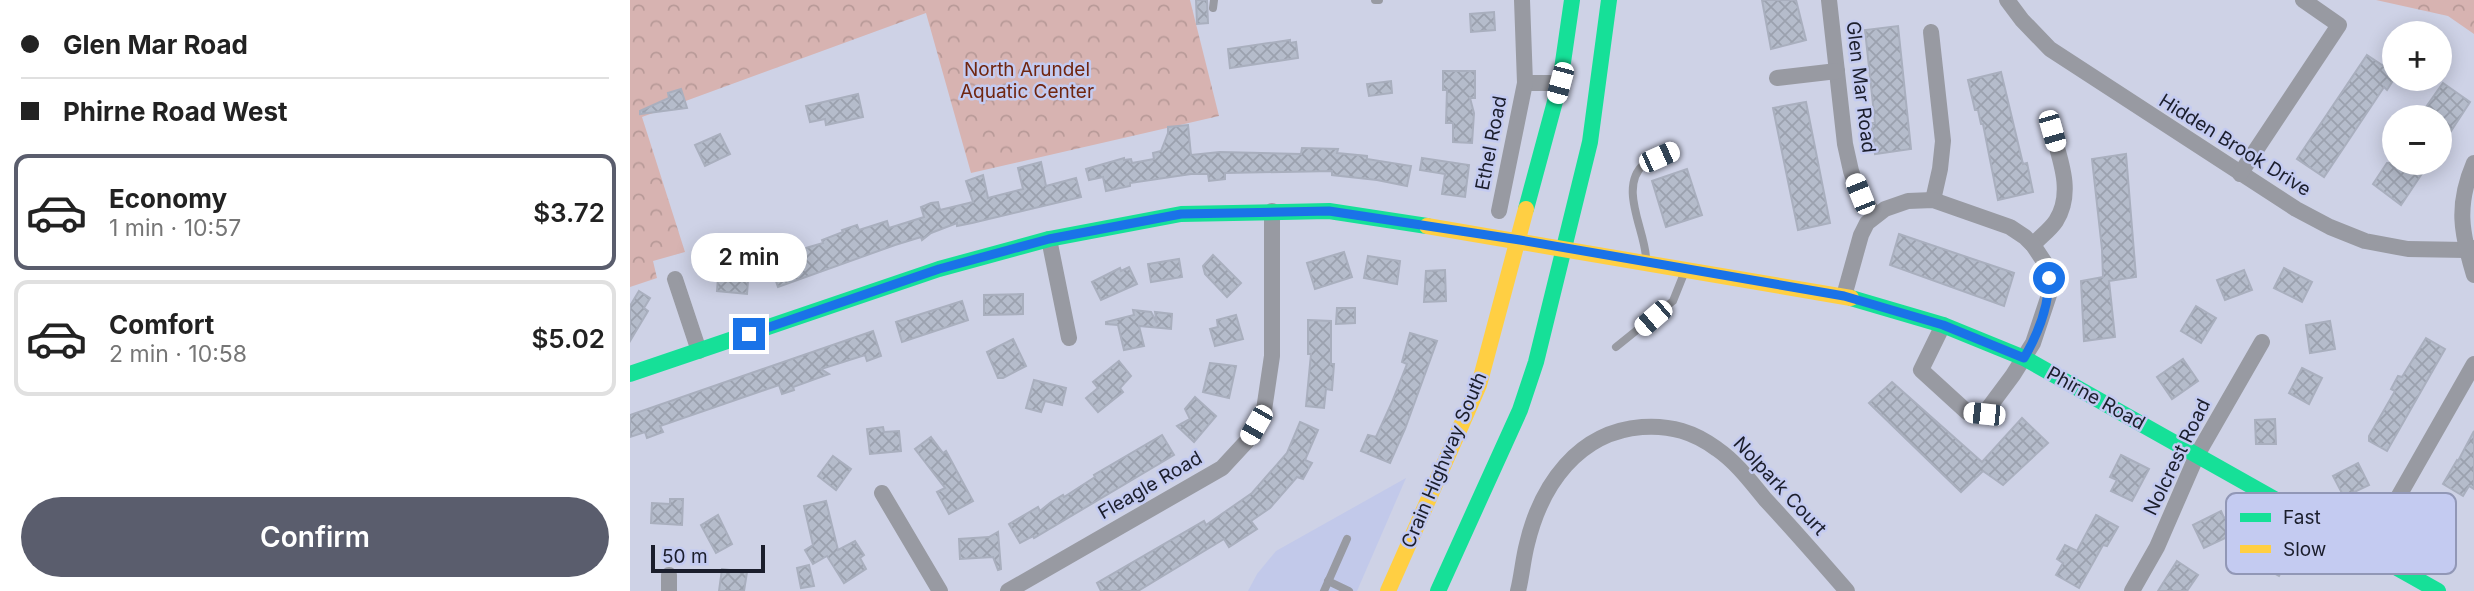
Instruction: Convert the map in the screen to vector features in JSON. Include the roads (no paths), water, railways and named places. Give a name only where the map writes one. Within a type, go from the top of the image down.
[{"type":"street","name":"Ethel Road","points":[[1499,211],[1525,83],[1522,0]]},
{"type":"street","name":"Crain Highway South","points":[[1388,591],[1479,386],[1560,83],[1572,0]]},
{"type":"street","points":[[1438,591],[1520,410],[1536,362],[1590,142],[1609,0]]},
{"type":"street","name":"Glen Mar Road","points":[[1829,0],[1850,171],[1860,194],[1875,215]]},
{"type":"street","name":"Hidden Brook Drive","points":[[2007,0],[2050,49],[2240,174],[2330,228],[2365,241],[2408,249],[2470,249]]},
{"type":"street","points":[[2240,174],[2339,25],[2304,0]]},
{"type":"street","points":[[1931,32],[1943,141],[1933,200]]},
{"type":"street","points":[[1777,78],[1837,71]]},
{"type":"street","name":"Ethel Road","points":[[1525,83],[1560,83]]},
{"type":"street","points":[[2033,245],[2056,221],[2064,199],[2065,184],[2052,131]]},
{"type":"street","points":[[2474,163],[2464,186],[2461,213],[2474,275]]},
{"type":"street","points":[[1844,296],[1861,234],[1867,223],[1875,215],[1908,201],[1933,200],[2010,227],[2033,245],[2045,263],[2049,278],[2049,295],[2033,343],[1984,414],[1968,412],[1921,370],[1943,325]]},
{"type":"street","name":"Fleagle Road","points":[[1009,591],[1222,468],[1247,441],[1264,410],[1272,356],[1272,211]]},
{"type":"street","name":"Phirne Road","points":[[630,374],[939,269],[1049,239],[1181,214],[1329,211],[1564,247],[1844,296],[1943,325],[2024,358],[2265,493]]},
{"type":"street","points":[[1049,239],[1069,338]]},
{"type":"street","points":[[675,279],[699,351]]},
{"type":"street","name":"Nolcrest Road","points":[[2132,591],[2157,547],[2197,455],[2262,342]]},
{"type":"street","points":[[2400,493],[2474,364]]},
{"type":"street","name":"Nolpark Court","points":[[1518,591],[1530,531],[1546,492],[1563,466],[1581,448],[1604,435],[1630,428],[1656,426],[1679,429],[1698,436],[1720,450],[1847,591]]},
{"type":"street","points":[[882,493],[940,591]]},
{"type":"street","name":"Phirne Road","points":[[2409,574],[2438,591]]},
{"type":"lane","points":[[1646,261],[1645,245],[1633,200],[1633,181],[1644,164],[1674,151]]},
{"type":"lane","points":[[1616,347],[1673,301],[1686,268]]},
{"type":"lane","points":[[1324,591],[1347,538]]},
{"type":"lane","points":[[1328,581],[1349,591]]},
{"type":"park label","name":"North Arundel Aquatic Center","points":[[1027,80]]}]
